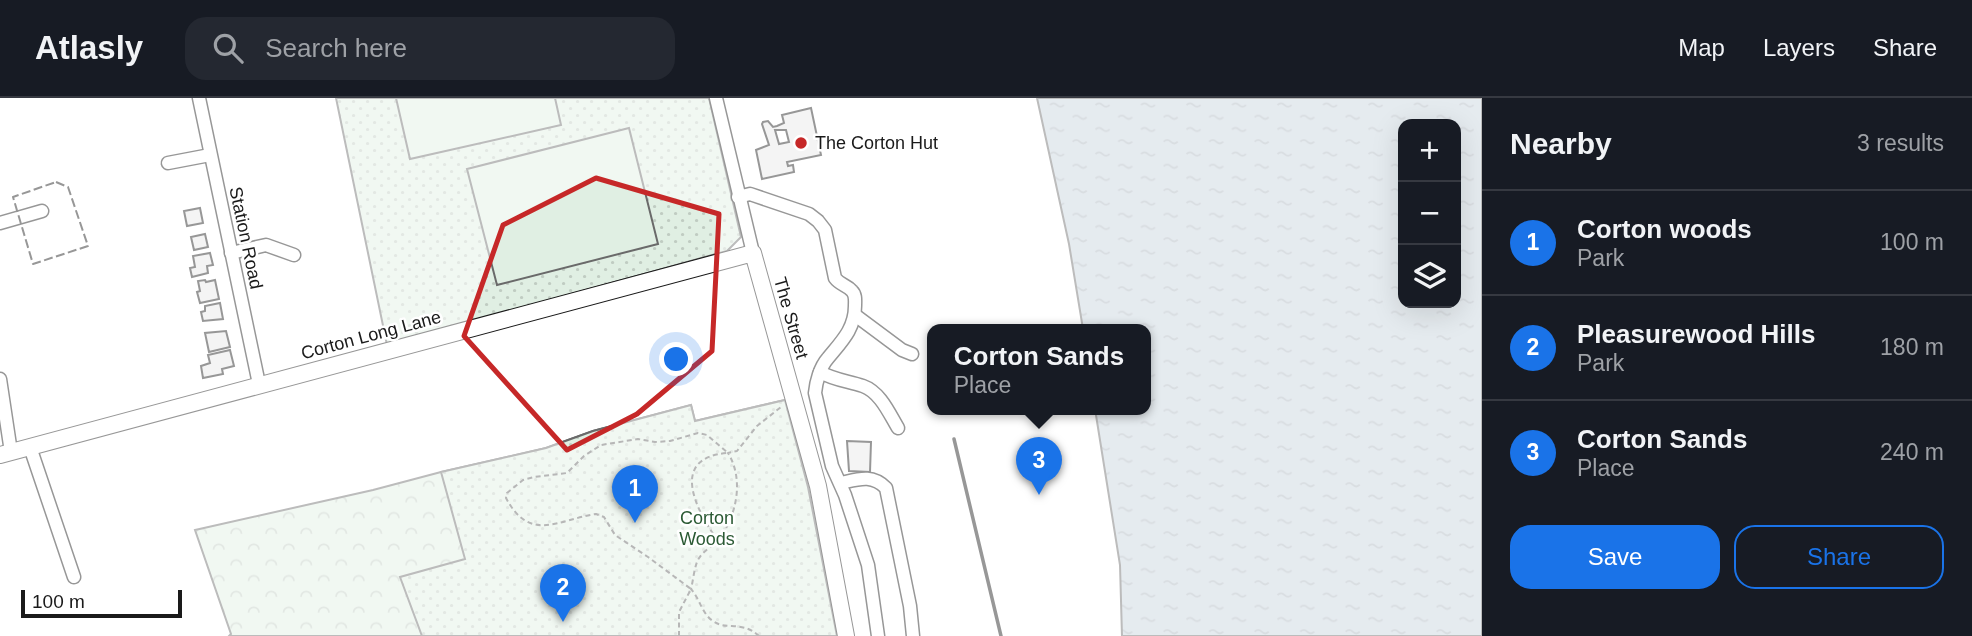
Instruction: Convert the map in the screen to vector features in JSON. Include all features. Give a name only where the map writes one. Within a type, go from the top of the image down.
[{"type":"main road","name":"Corton Long Lane","points":[[6,454],[154,412],[753,253]]},
{"type":"main road","name":"The Street","points":[[753,253],[818,486],[846,636]]},
{"type":"street","name":"Station Road","points":[[199,98],[259,384]]},
{"type":"street","name":"The Street","points":[[719,99],[738,197],[753,253]]},
{"type":"street","points":[[168,163],[210,155]]},
{"type":"street","points":[[738,197],[750,194],[809,214],[818,221],[825,230],[835,278],[839,284],[855,294],[855,315],[844,340],[827,358],[815,393],[832,466],[841,483],[868,565],[878,636]]},
{"type":"street","points":[[0,223],[43,211]]},
{"type":"street","points":[[231,253],[266,245],[294,254]]},
{"type":"street","points":[[855,315],[902,350],[912,354]]},
{"type":"street","points":[[820,372],[866,387],[880,398],[898,428]]},
{"type":"street","points":[[0,379],[6,454]]},
{"type":"street","points":[[30,447],[75,577]]},
{"type":"street","points":[[841,483],[871,478],[886,488],[910,606],[913,636]]},
{"type":"path","points":[[718,541],[696,505],[690,486],[692,473],[700,463],[715,454],[737,451],[757,426],[793,396]]},
{"type":"path","points":[[679,636],[679,612],[691,589],[697,561],[706,549],[718,541],[730,519],[737,495],[735,469],[728,453],[707,435],[698,433],[655,442],[638,439],[601,445],[584,456],[567,473],[523,480],[507,493],[506,498],[517,516],[533,526],[543,527],[596,514],[604,517],[615,536],[648,556],[691,589],[703,611],[714,623],[750,628],[759,636]]},
{"type":"highlighted area","points":[[596,178],[719,214],[712,351],[637,414],[567,450],[464,336],[503,225]]},
{"type":"green space","points":[[336,98],[709,98],[741,237],[727,251],[387,345]]},
{"type":"green space","points":[[396,98],[555,98],[561,125],[410,159]]},
{"type":"green space","points":[[629,128],[658,244],[497,285],[467,169]]},
{"type":"green space","name":"Corton Woods","points":[[785,400],[808,487],[837,636],[229,636],[231,634],[195,530],[546,448],[593,431],[691,405],[695,421]]},
{"type":"green space","name":"Corton Woods","points":[[785,400],[808,487],[837,636],[422,636],[400,577],[465,559],[441,472],[546,448],[593,431],[691,405],[695,421]]},
{"type":"water","points":[[1037,98],[1482,98],[1482,636],[1122,636],[1120,565],[1096,415],[1151,415],[1151,324],[1082,324],[1069,244]]},
{"type":"building","name":"The Corton Hut","points":[[811,108],[821,155],[787,162],[788,166],[793,165],[794,172],[762,179],[756,150],[769,145],[762,124],[768,121],[773,127],[784,123],[782,115]],"holes":[[[775,130],[786,130],[789,142],[779,144]]]},
{"type":"building","points":[[200,208],[203,223],[187,226],[184,211]]},
{"type":"building","points":[[205,234],[208,247],[194,250],[191,237]]},
{"type":"building","points":[[210,253],[213,265],[207,266],[208,273],[192,277],[190,268],[195,267],[193,256]]},
{"type":"building","points":[[215,280],[219,299],[200,303],[198,281]]},
{"type":"building","points":[[220,303],[223,319],[203,321],[201,312],[205,311],[205,306]]},
{"type":"building","points":[[226,331],[230,347],[209,352],[205,333]]},
{"type":"building","points":[[230,350],[234,366],[222,369],[223,374],[203,378],[201,366],[210,363],[208,355]]},
{"type":"building","points":[[847,441],[871,442],[870,472],[849,471]]},
{"type":"fence","points":[[56,182],[68,187],[88,246],[33,264],[13,197],[56,182]]},
{"type":"wall","points":[[954,439],[1001,636]]},
{"type":"place","name":"The Corton Hut","points":[[801,143]]},
{"type":"place","name":"Corton Sands","points":[[1039,495]]},
{"type":"place","name":"Corton woods","points":[[635,523]]},
{"type":"place","name":"Pleasurewood Hills","points":[[563,622]]}]
